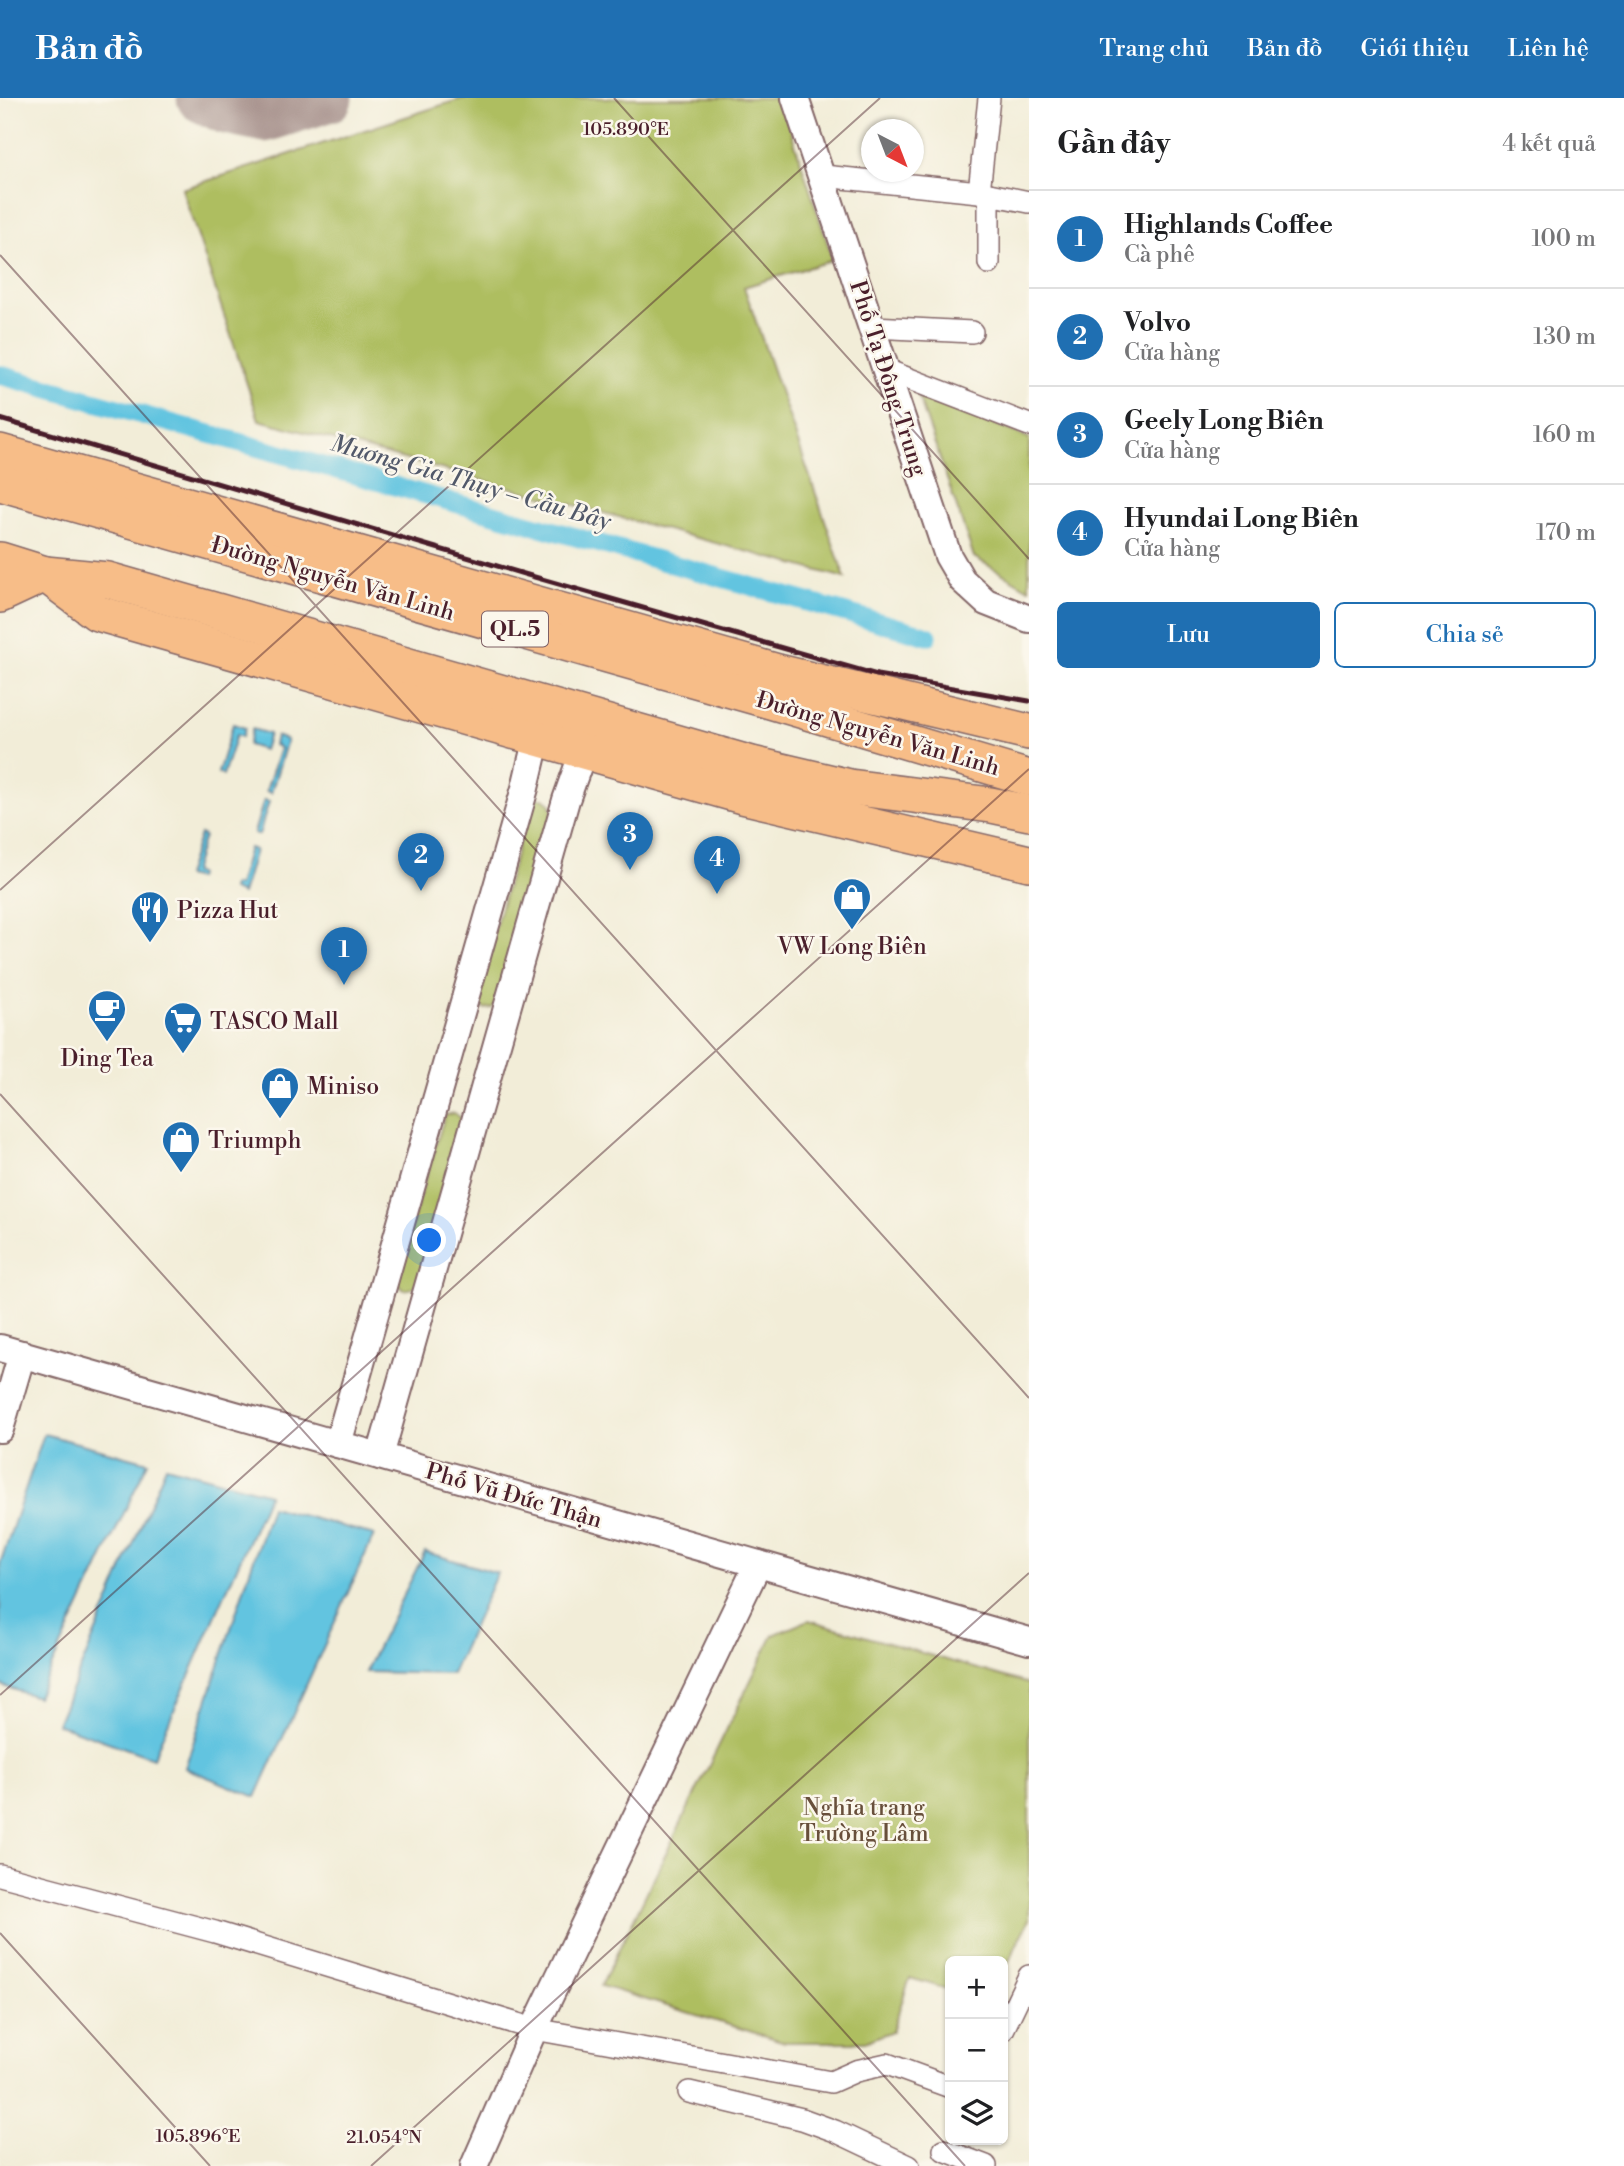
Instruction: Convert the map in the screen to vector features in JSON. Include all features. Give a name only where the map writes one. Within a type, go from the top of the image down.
[{"type":"highway","name":"Đường Nguyễn Văn Linh","points":[[0,452],[756,697],[1029,778]]},
{"type":"highway","name":"Đường Nguyễn Văn Linh","points":[[0,483],[325,559],[1029,732]]},
{"type":"highway","name":"Đường Nguyễn Văn Linh","points":[[0,560],[45,574],[97,613],[541,721],[590,735],[743,796],[1029,863]]},
{"type":"highway","points":[[0,595],[45,574]]},
{"type":"highway","name":"Đường Nguyễn Văn Linh","points":[[590,735],[752,764],[850,787],[991,805],[1029,813]]},
{"type":"highway","points":[[850,787],[985,854]]},
{"type":"street","name":"Phố Tạ Đông Trung","points":[[795,98],[948,556],[962,580],[986,602],[1029,619]]},
{"type":"street","points":[[989,98],[984,193],[989,263]]},
{"type":"street","points":[[823,176],[984,193],[1029,202]]},
{"type":"street","points":[[873,327],[972,332]]},
{"type":"street","points":[[886,369],[1029,425]]},
{"type":"street","points":[[338,1444],[525,788],[541,721]]},
{"type":"street","points":[[380,1456],[566,800],[590,735]]},
{"type":"street","points":[[448,1058],[490,1068]]},
{"type":"street","points":[[0,1429],[11,1351]]},
{"type":"street","name":"Phố Vũ Đức Thận","points":[[11,1351],[1029,1642]]},
{"type":"street","points":[[474,2166],[534,2029],[758,1564]]},
{"type":"street","points":[[0,1875],[215,1932],[534,2029],[831,2082],[856,2071],[887,2064],[945,2085]]},
{"type":"street","points":[[1008,2025],[1021,2008],[1029,1976]]},
{"type":"street","points":[[689,2092],[811,2122],[909,2166]]},
{"type":"street","points":[[943,2152],[986,2166]]},
{"type":"green space","points":[[464,98],[780,98],[833,260],[744,287],[845,578],[259,420],[182,189]]},
{"type":"green space","points":[[917,392],[1029,438],[1029,589],[974,557]]},
{"type":"green space","points":[[544,798],[553,811],[499,1001],[492,1008],[484,1009],[478,1003],[476,995],[530,804],[536,799]]},
{"type":"green space","points":[[454,1113],[462,1119],[462,1130],[419,1282],[413,1288],[404,1290],[398,1284],[396,1275],[445,1115]]},
{"type":"green space","name":"Nghĩa trang Trường Lâm","points":[[809,1620],[1029,1684],[1029,1919],[1008,1963],[1008,1956],[945,1956],[945,1988],[910,1978],[892,2031],[865,2042],[785,2042],[601,1986],[773,1635]]},
{"type":"water","points":[[233,724],[245,728],[242,737],[236,735],[223,775],[218,773]]},
{"type":"water","points":[[252,729],[269,734],[264,750],[248,745]]},
{"type":"water","points":[[276,736],[287,740],[271,793],[266,791],[280,748],[274,745]]},
{"type":"water","points":[[264,800],[269,801],[259,835],[254,833]]},
{"type":"water","points":[[200,834],[204,836],[193,872],[198,874],[197,879],[186,876]]},
{"type":"water","points":[[249,848],[255,850],[242,894],[232,890],[233,885],[238,886]]},
{"type":"water","points":[[44,1434],[148,1462],[37,1697],[0,1685],[0,1564]]},
{"type":"water","points":[[166,1466],[269,1494],[153,1758],[57,1724]]},
{"type":"water","points":[[271,1507],[374,1535],[256,1797],[185,1768]]},
{"type":"water","points":[[425,1552],[497,1573],[452,1674],[365,1672]]},
{"type":"waterway","name":"Mương Gia Thụy – Cầu Bây","points":[[0,375],[928,636]]},
{"type":"taxiway","points":[[201,98],[226,110],[265,118],[328,98]]},
{"type":"railway","points":[[0,419],[877,675],[1029,701]]},
{"type":"place","name":"Geely Long Biên","points":[[630,870]]},
{"type":"place","name":"Volvo","points":[[421,891]]},
{"type":"place","name":"Hyundai Long Biên","points":[[717,894]]},
{"type":"place","name":"VW Long Biên","points":[[852,931]]},
{"type":"place","name":"Pizza Hut","points":[[150,944]]},
{"type":"place","name":"Highlands Coffee","points":[[344,985]]},
{"type":"place","name":"Ding Tea","points":[[107,1043]]},
{"type":"place","name":"TASCO Mall","points":[[183,1055]]},
{"type":"place","name":"Miniso","points":[[280,1120]]},
{"type":"place","name":"Triumph","points":[[181,1174]]}]
